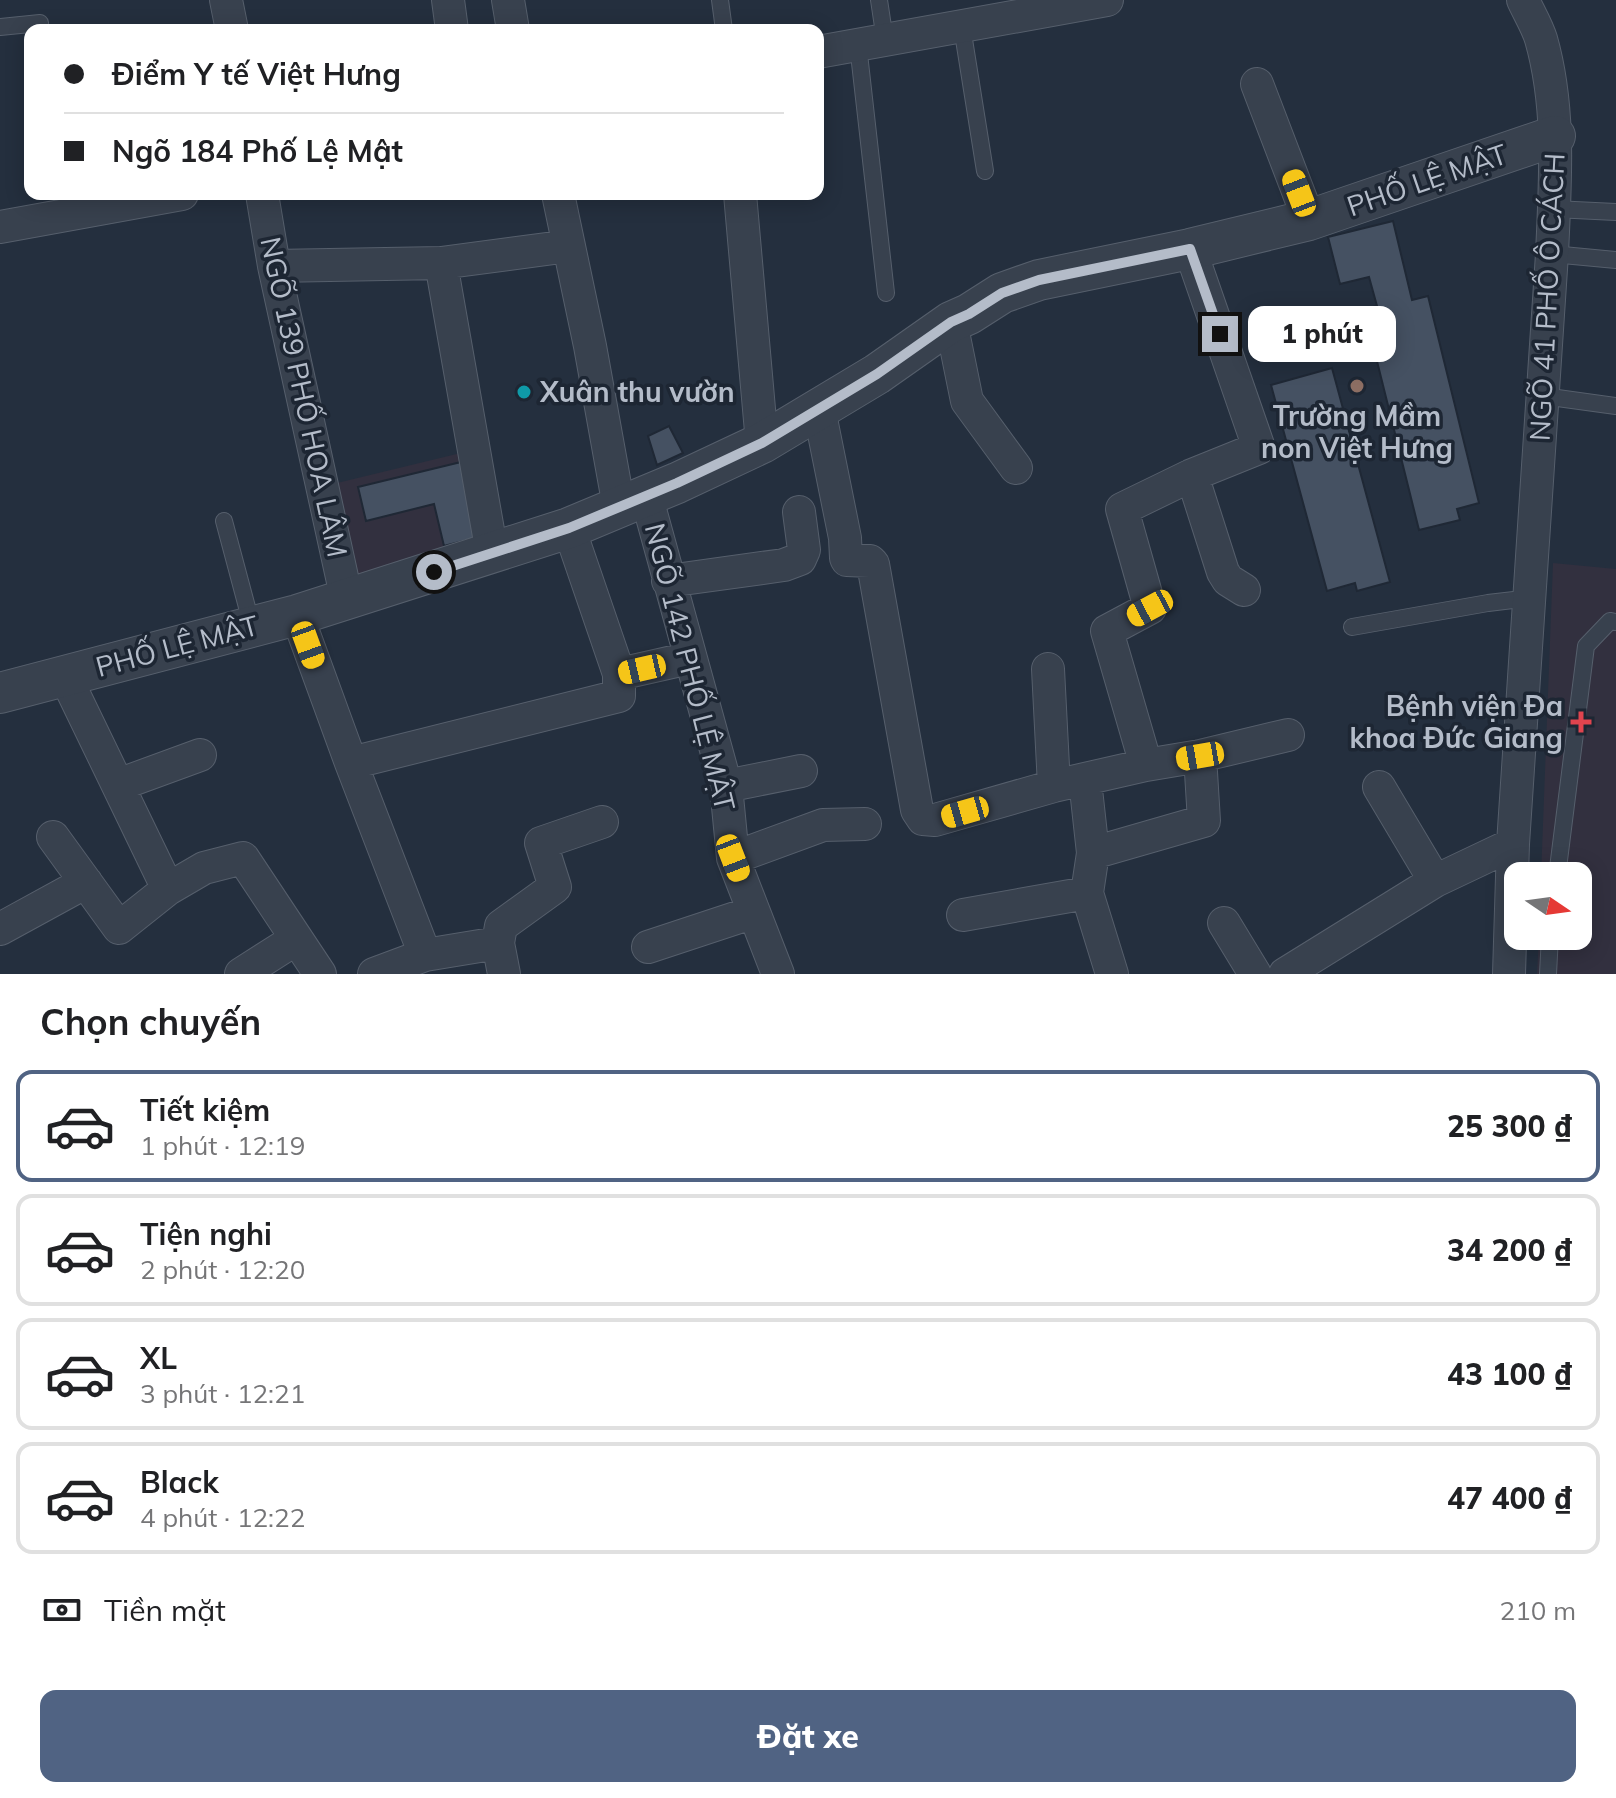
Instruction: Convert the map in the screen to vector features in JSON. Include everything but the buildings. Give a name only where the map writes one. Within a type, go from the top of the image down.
[{"type":"street","points":[[226,0],[231,24]]},
{"type":"street","points":[[448,0],[451,24]]},
{"type":"street","points":[[508,0],[512,24]]},
{"type":"street","points":[[824,51],[962,27],[992,10],[1107,0]]},
{"type":"street","name":"NGÕ 41 PHỐ Ô CÁCH","points":[[1509,974],[1513,844],[1554,209],[1553,101],[1540,36],[1523,0]]},
{"type":"street","points":[[1257,84],[1309,220]]},
{"type":"street","name":"PHỐ LỆ MẬT","points":[[0,693],[297,615],[569,528],[762,443],[877,374],[951,322],[1002,293],[1039,280],[1190,249],[1309,220],[1555,136]]},
{"type":"street","points":[[0,227],[149,200]]},
{"type":"street","name":"NGÕ 139 PHỐ HOA LÂM","points":[[263,200],[274,266],[347,600]]},
{"type":"street","name":"NGÕ 142 PHỐ LỆ MẬT","points":[[559,200],[590,346],[633,501],[668,581],[726,786],[733,858],[778,974]]},
{"type":"street","points":[[741,200],[762,443]]},
{"type":"street","points":[[274,266],[441,263],[569,246]]},
{"type":"street","points":[[1146,765],[1107,631],[1150,608],[1122,509],[1192,475],[1259,448],[1190,249]]},
{"type":"street","points":[[441,263],[492,553]]},
{"type":"street","points":[[951,322],[967,401],[1016,468]]},
{"type":"street","points":[[819,409],[845,538],[846,558],[873,564],[917,810],[923,819],[935,820],[1070,783],[1288,735]]},
{"type":"street","points":[[1192,475],[1223,572],[1228,580],[1244,590]]},
{"type":"street","points":[[668,581],[784,565],[800,559],[804,550],[799,512]]},
{"type":"street","points":[[351,763],[619,696],[619,674],[569,528]]},
{"type":"street","points":[[297,615],[425,955]]},
{"type":"street","points":[[619,674],[690,658]]},
{"type":"street","points":[[1048,669],[1070,783],[1093,853],[1087,893],[1112,974]]},
{"type":"street","points":[[65,676],[168,889]]},
{"type":"street","points":[[118,785],[200,755]]},
{"type":"street","points":[[1093,853],[1204,821],[1200,756]]},
{"type":"street","points":[[726,786],[801,771]]},
{"type":"street","points":[[1379,787],[1435,881]]},
{"type":"street","points":[[374,974],[425,955],[501,959],[501,926],[555,887],[541,843],[602,822]]},
{"type":"street","points":[[733,858],[823,825],[865,824]]},
{"type":"street","points":[[53,837],[119,928],[168,889],[204,868],[243,858],[320,974]]},
{"type":"street","points":[[1285,974],[1435,881],[1513,844]]},
{"type":"street","points":[[0,929],[86,882]]},
{"type":"street","points":[[963,915],[1087,893]]},
{"type":"street","points":[[648,947],[754,912]]},
{"type":"street","points":[[1224,923],[1255,974]]},
{"type":"street","points":[[241,974],[296,939]]},
{"type":"lane","points":[[720,0],[723,24]]},
{"type":"lane","points":[[879,0],[872,43],[886,293]]},
{"type":"lane","points":[[30,24],[40,23]]},
{"type":"lane","points":[[0,27],[24,25]]},
{"type":"lane","points":[[962,27],[985,171]]},
{"type":"lane","points":[[1554,209],[1616,212]]},
{"type":"lane","points":[[1552,254],[1616,260]]},
{"type":"lane","points":[[1543,396],[1616,406]]},
{"type":"lane","points":[[224,521],[252,626]]},
{"type":"lane","points":[[1352,627],[1530,598]]},
{"type":"lane","points":[[1559,862],[1586,646],[1610,621],[1616,622]]},
{"type":"lane","points":[[1548,974],[1549,950]]},
{"type":"shaded area","points":[[469,451],[486,542],[359,580],[333,484]]},
{"type":"shaded area","name":"Bệnh viện Đa khoa Đức Giang","points":[[1553,563],[1616,569],[1616,974],[1537,974],[1538,950],[1592,950],[1592,862],[1542,862]]},
{"type":"place","name":"Trường Mầm non Việt Hưng","points":[[1357,386]]},
{"type":"place","name":"Xuân thu vườn","points":[[524,392]]},
{"type":"place","name":"Bệnh viện Đa khoa Đức Giang","points":[[1581,722]]},
{"type":"route","points":[[434,572],[569,528],[762,443],[877,374],[951,322],[1002,293],[1039,280],[1190,249],[1220,334]]}]
